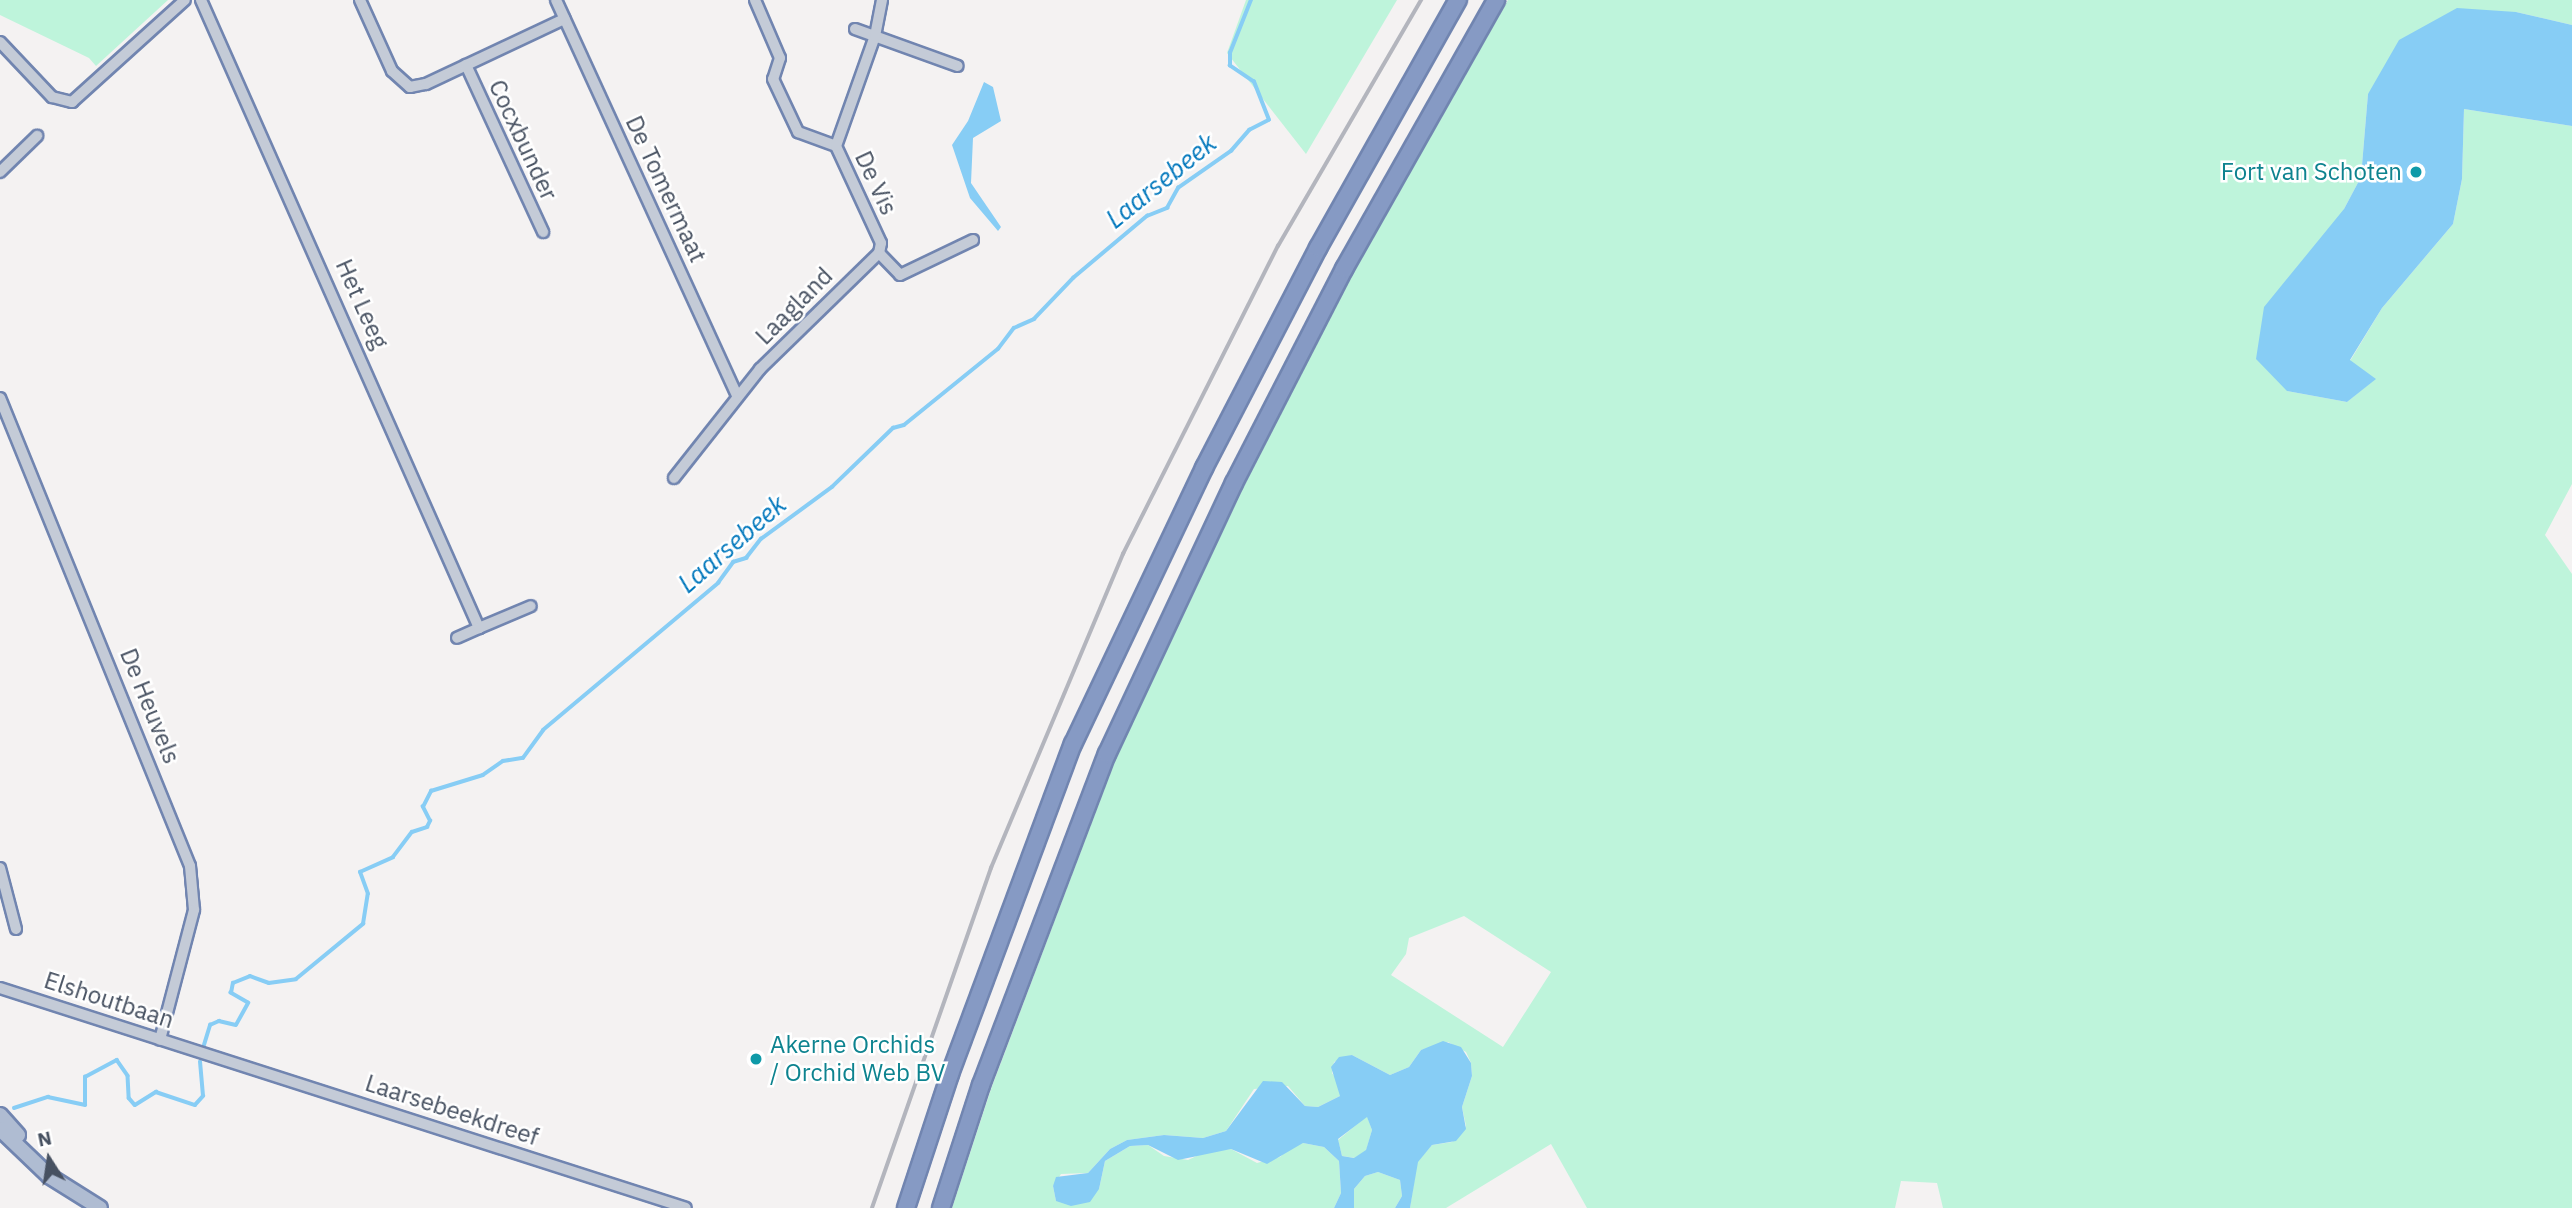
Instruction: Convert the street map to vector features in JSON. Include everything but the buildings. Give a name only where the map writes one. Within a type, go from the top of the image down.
[{"type":"highway","points":[[906,1208],[950,1074],[1073,744],[1248,382],[1318,248],[1458,0]]},
{"type":"highway","points":[[941,1208],[981,1085],[1107,754],[1234,483],[1344,269],[1496,0]]},
{"type":"main road","points":[[0,1115],[56,1176]]},
{"type":"main road","points":[[0,1129],[31,1160],[100,1208]]},
{"type":"street","points":[[0,42],[52,97],[72,102],[185,0]]},
{"type":"street","name":"Het Leeg","points":[[201,0],[479,628]]},
{"type":"street","points":[[359,0],[392,71],[403,83],[418,86],[564,19]]},
{"type":"street","name":"De Tomermaat","points":[[556,0],[737,396]]},
{"type":"street","name":"De Vis","points":[[755,0],[780,58],[773,79],[798,132],[836,146],[881,243],[879,254]]},
{"type":"street","points":[[836,146],[875,36],[882,0]]},
{"type":"street","points":[[855,29],[958,66]]},
{"type":"street","name":"Cocxbunder","points":[[466,65],[543,232]]},
{"type":"street","points":[[0,172],[37,136]]},
{"type":"street","points":[[879,254],[900,275],[973,240]]},
{"type":"street","name":"Laagland","points":[[674,478],[737,396],[805,322],[879,254]]},
{"type":"street","name":"De Heuvels","points":[[0,398],[190,866],[194,910],[160,1040]]},
{"type":"street","points":[[457,638],[531,606]]},
{"type":"street","points":[[0,868],[16,929]]},
{"type":"street","name":"Elshoutbaan","points":[[0,988],[204,1054]]},
{"type":"street","name":"Laarsebeekdreef","points":[[204,1054],[686,1208]]},
{"type":"green space","points":[[0,0],[168,0],[96,66],[89,58],[0,15]]},
{"type":"green space","points":[[1246,0],[1397,0],[1306,154],[1227,53]]},
{"type":"green space","points":[[1508,0],[2572,0],[2572,25],[2516,12],[2368,94],[2361,177],[2344,209],[2287,391],[2347,402],[2375,379],[2350,361],[2382,308],[2453,224],[2462,179],[2464,109],[2572,126],[2572,484],[2545,535],[2572,574],[2572,1208],[1943,1208],[1937,1183],[1901,1181],[1895,1208],[1587,1208],[1551,1144],[1446,1208],[1410,1208],[1417,1162],[1432,1145],[1452,1142],[1466,1126],[1462,1107],[1472,1076],[1471,1063],[1466,1052],[1448,1042],[1421,1050],[1409,1067],[1390,1075],[1352,1055],[1334,1062],[1332,1073],[1340,1084],[1340,1096],[1318,1107],[1305,1106],[1288,1086],[1254,1089],[1226,1131],[1203,1138],[1164,1135],[1127,1140],[1110,1149],[1088,1173],[1061,1174],[1053,1186],[1056,1201],[1099,1189],[1105,1161],[1130,1146],[1148,1145],[1164,1156],[1188,1160],[1207,1151],[1231,1149],[1257,1163],[1280,1157],[1291,1146],[1303,1143],[1324,1147],[1339,1161],[1341,1193],[1334,1208],[952,1208],[991,1089],[1116,758],[1243,488],[1353,273]],"holes":[[[1464,916],[1551,972],[1503,1047],[1391,975],[1406,954],[1409,938]]]},
{"type":"green space","points":[[1367,1116],[1372,1130],[1366,1151],[1355,1158],[1342,1156],[1338,1140]]},
{"type":"green space","points":[[1378,1172],[1400,1180],[1402,1196],[1395,1208],[1354,1208],[1354,1189],[1365,1176]]},
{"type":"water","points":[[2457,8],[2516,12],[2572,25],[2572,126],[2464,109],[2462,179],[2453,224],[2382,308],[2350,360],[2376,379],[2347,402],[2287,391],[2256,359],[2264,307],[2344,209],[2361,177],[2368,94],[2399,40]]},
{"type":"water","points":[[984,82],[993,87],[1001,121],[973,138],[971,183],[1001,227],[998,231],[970,198],[952,145],[968,121]]},
{"type":"water","points":[[1443,1041],[1461,1047],[1471,1063],[1472,1076],[1462,1107],[1466,1129],[1456,1141],[1432,1145],[1418,1162],[1410,1208],[1395,1208],[1402,1196],[1400,1180],[1378,1172],[1365,1176],[1354,1189],[1354,1208],[1334,1208],[1341,1193],[1339,1161],[1324,1147],[1303,1143],[1267,1164],[1231,1149],[1178,1160],[1148,1145],[1130,1146],[1105,1161],[1099,1189],[1090,1202],[1071,1206],[1056,1201],[1053,1186],[1056,1177],[1088,1173],[1110,1149],[1127,1140],[1164,1135],[1203,1138],[1226,1131],[1263,1081],[1282,1082],[1305,1106],[1318,1107],[1340,1096],[1331,1067],[1339,1057],[1352,1055],[1390,1075],[1409,1067],[1421,1050]],"holes":[[[1367,1117],[1372,1130],[1366,1150],[1354,1158],[1342,1156],[1338,1139]]]},
{"type":"waterway","name":"Laarsebeek","points":[[204,1045],[210,1025],[219,1021],[236,1025],[248,1003],[231,993],[233,983],[250,976],[269,983],[296,979],[363,924],[368,894],[360,872],[393,857],[412,832],[427,827],[430,821],[423,807],[431,791],[483,775],[503,761],[523,758],[543,730],[718,583],[733,562],[746,558],[761,539],[832,487],[893,428],[904,425],[998,349],[1014,328],[1034,319],[1073,278],[1147,216],[1167,208],[1178,188],[1231,151],[1249,130],[1269,120],[1254,82],[1230,66],[1230,53],[1251,0]]},
{"type":"waterway","name":"Laarsebeek","points":[[14,1108],[48,1097],[85,1105],[85,1077],[117,1060],[128,1076],[129,1098],[135,1105],[156,1092],[195,1105],[203,1096],[200,1062]]},
{"type":"railway","points":[[872,1208],[991,868],[1123,554],[1278,246],[1421,0]]},
{"type":"place","name":"Fort van Schoten","points":[[2416,172]]},
{"type":"place","name":"Akerne Orchids / Orchid Web BV","points":[[756,1059]]}]
